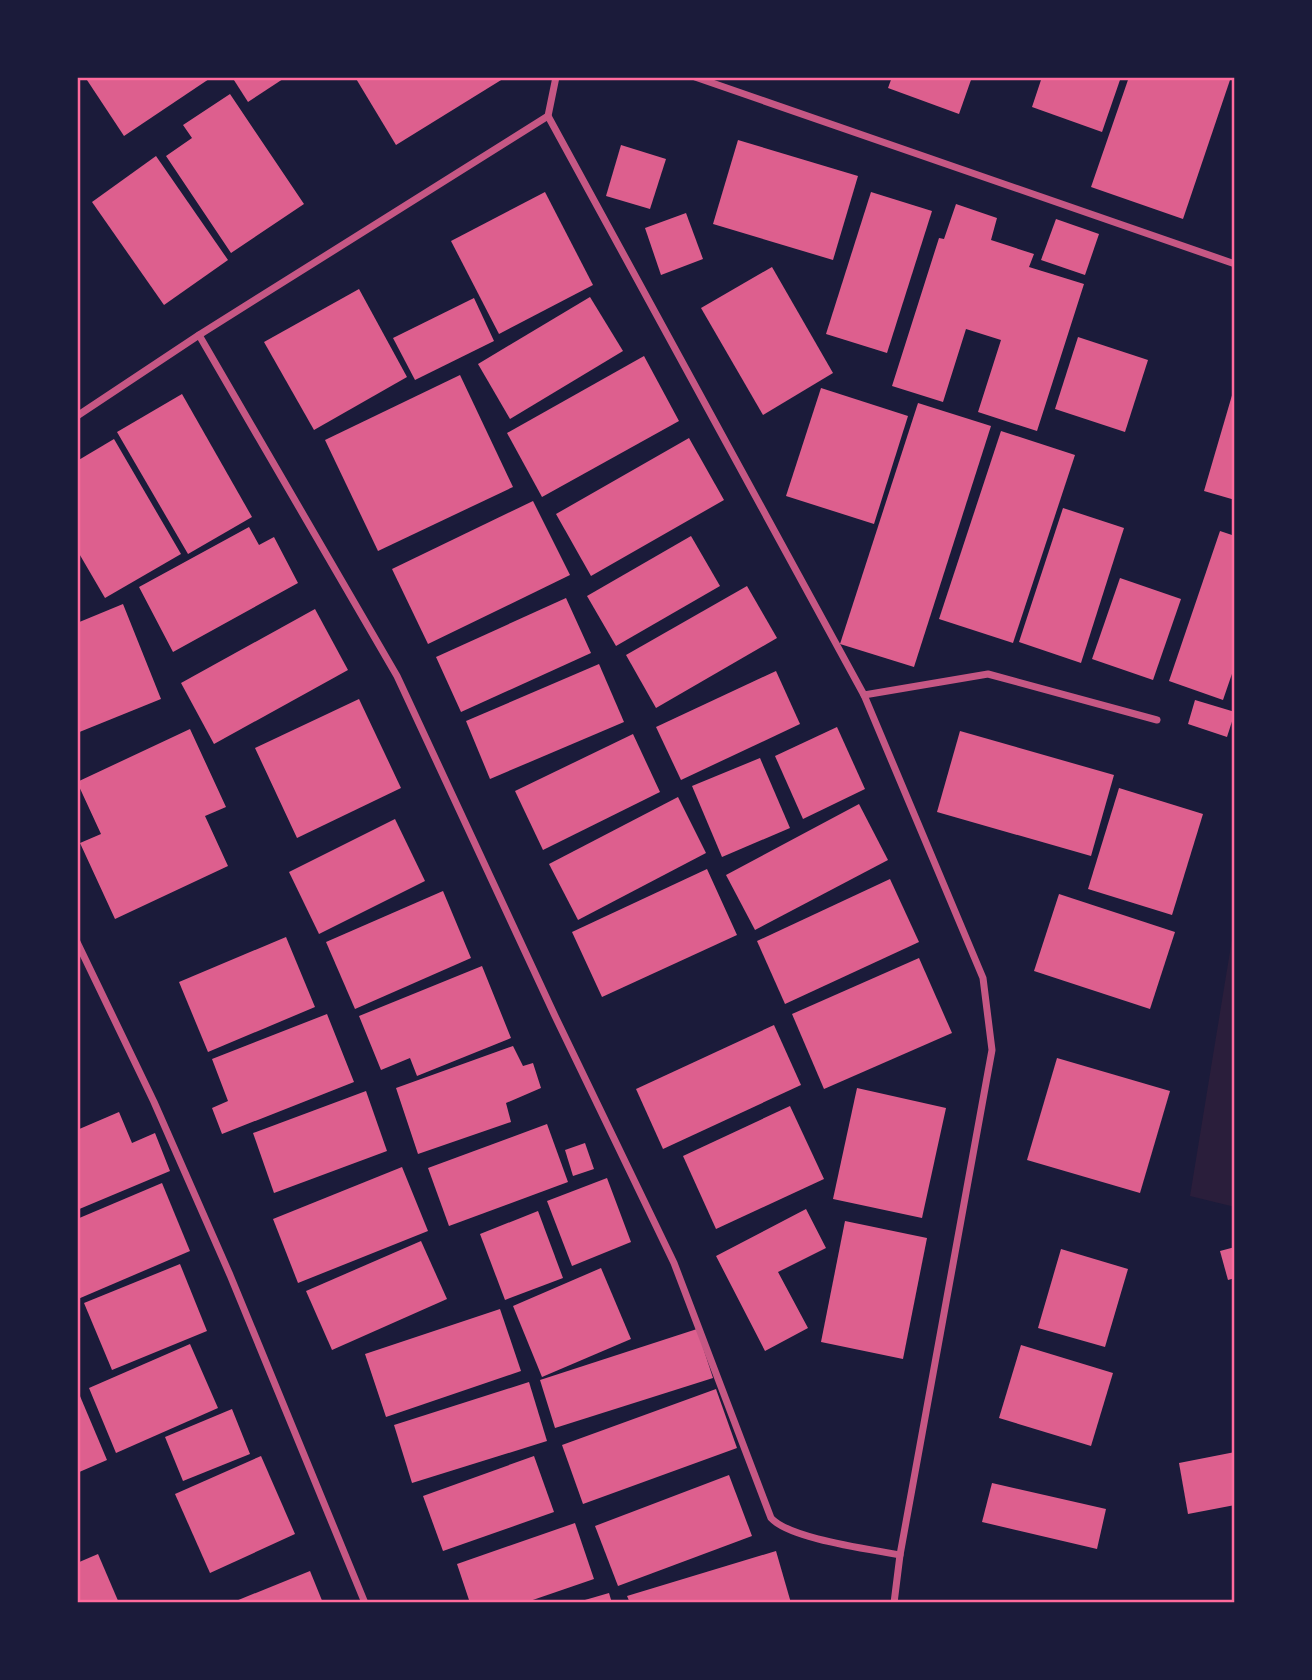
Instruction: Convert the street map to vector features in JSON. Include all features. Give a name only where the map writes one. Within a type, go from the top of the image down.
[{"type":"street","points":[[556,77],[548,116],[864,695],[983,978],[992,1050],[900,1555],[894,1603]]},
{"type":"street","points":[[695,77],[1235,264]]},
{"type":"street","points":[[77,416],[199,335],[548,116]]},
{"type":"street","points":[[199,335],[397,676],[555,1016],[674,1263],[771,1518],[777,1524],[797,1532],[900,1555]]},
{"type":"street","points":[[864,695],[988,674],[1157,720]]},
{"type":"street","points":[[77,942],[154,1102],[230,1275],[365,1603]]},
{"type":"shaded area","points":[[1235,921],[1235,1207],[1190,1196]]},
{"type":"building","points":[[85,77],[212,77],[124,136]]},
{"type":"building","points":[[232,77],[286,77],[248,102]]},
{"type":"building","points":[[355,77],[506,77],[396,145]]},
{"type":"building","points":[[892,77],[972,77],[959,114],[888,88]]},
{"type":"building","points":[[1042,77],[1121,77],[1102,132],[1032,107]]},
{"type":"building","points":[[1129,77],[1231,77],[1183,219],[1091,187]]},
{"type":"building","points":[[230,94],[304,204],[231,253],[166,156],[192,138],[183,125]]},
{"type":"building","points":[[738,140],[858,176],[833,260],[713,224]]},
{"type":"building","points":[[621,145],[666,159],[650,209],[606,196]]},
{"type":"building","points":[[156,156],[228,260],[164,305],[92,202]]},
{"type":"building","points":[[545,192],[593,285],[499,334],[451,241]]},
{"type":"building","points":[[871,192],[932,211],[887,353],[826,334]]},
{"type":"building","points":[[956,204],[997,218],[991,240],[1034,254],[1029,267],[1084,284],[1037,431],[978,412],[1001,340],[966,329],[943,402],[892,386],[939,238],[944,239]]},
{"type":"building","points":[[686,213],[703,259],[661,275],[645,228]]},
{"type":"building","points":[[1056,219],[1099,234],[1085,275],[1041,260]]},
{"type":"building","points":[[772,267],[833,373],[763,415],[701,308]]},
{"type":"building","points":[[359,289],[407,377],[314,430],[264,342]]},
{"type":"building","points":[[590,297],[623,351],[510,419],[478,364]]},
{"type":"building","points":[[474,298],[494,341],[415,380],[393,338]]},
{"type":"building","points":[[1078,337],[1148,360],[1125,432],[1055,409]]},
{"type":"building","points":[[644,356],[679,421],[542,497],[507,433]]},
{"type":"building","points":[[460,375],[513,487],[378,551],[325,440]]},
{"type":"building","points":[[1235,385],[1235,500],[1204,491]]},
{"type":"building","points":[[821,388],[908,416],[874,524],[786,496]]},
{"type":"building","points":[[182,394],[252,517],[188,554],[117,432]]},
{"type":"building","points":[[918,403],[991,426],[914,667],[840,644]]},
{"type":"building","points":[[1001,431],[1075,455],[1013,643],[939,619]]},
{"type":"building","points":[[689,438],[724,500],[591,576],[556,514]]},
{"type":"building","points":[[114,439],[181,554],[105,598],[77,550],[77,461]]},
{"type":"building","points":[[533,501],[570,575],[428,644],[392,569]]},
{"type":"building","points":[[1063,508],[1124,528],[1081,663],[1019,642]]},
{"type":"building","points":[[249,527],[259,545],[274,537],[298,583],[173,652],[139,587]]},
{"type":"building","points":[[1220,531],[1235,536],[1235,665],[1223,700],[1169,681]]},
{"type":"building","points":[[691,536],[720,586],[616,646],[587,596]]},
{"type":"building","points":[[1120,578],[1181,599],[1153,680],[1092,659]]},
{"type":"building","points":[[747,586],[777,638],[656,708],[626,655]]},
{"type":"building","points":[[566,598],[591,653],[461,712],[436,657]]},
{"type":"building","points":[[123,604],[161,699],[77,733],[77,623]]},
{"type":"building","points":[[315,609],[348,670],[214,744],[181,683]]},
{"type":"building","points":[[599,664],[624,722],[490,779],[466,721]]},
{"type":"building","points":[[776,671],[800,724],[681,780],[656,727]]},
{"type":"building","points":[[359,699],[401,788],[297,838],[255,748]]},
{"type":"building","points":[[1195,700],[1235,712],[1227,737],[1188,724]]},
{"type":"building","points":[[837,727],[865,789],[803,819],[775,756]]},
{"type":"building","points":[[190,729],[226,807],[205,816],[228,866],[115,919],[80,843],[101,834],[77,782]]},
{"type":"building","points":[[960,731],[1114,775],[1091,856],[937,812]]},
{"type":"building","points":[[633,734],[660,792],[543,850],[515,791]]},
{"type":"building","points":[[760,758],[790,828],[722,857],[692,786]]},
{"type":"building","points":[[1119,788],[1203,814],[1172,915],[1088,889]]},
{"type":"building","points":[[678,797],[706,853],[578,920],[549,864]]},
{"type":"building","points":[[859,804],[888,860],[755,930],[726,875]]},
{"type":"building","points":[[395,819],[425,881],[319,934],[289,872]]},
{"type":"building","points":[[707,869],[737,935],[602,997],[572,932]]},
{"type":"building","points":[[890,879],[919,942],[785,1004],[757,941]]},
{"type":"building","points":[[443,891],[471,958],[355,1009],[326,942]]},
{"type":"building","points":[[1059,894],[1175,932],[1150,1009],[1034,971]]},
{"type":"building","points":[[286,937],[315,1007],[208,1052],[179,982]]},
{"type":"building","points":[[919,958],[952,1033],[824,1089],[792,1014]]},
{"type":"building","points":[[482,966],[511,1038],[417,1076],[410,1058],[381,1070],[359,1016]]},
{"type":"building","points":[[327,1014],[354,1082],[222,1134],[212,1108],[228,1101],[212,1059]]},
{"type":"building","points":[[774,1025],[801,1085],[663,1149],[636,1089]]},
{"type":"building","points":[[513,1046],[523,1066],[533,1063],[541,1088],[506,1103],[511,1122],[418,1154],[396,1088]]},
{"type":"building","points":[[1057,1058],[1170,1091],[1140,1193],[1027,1160]]},
{"type":"building","points":[[857,1088],[946,1108],[922,1218],[833,1199]]},
{"type":"building","points":[[366,1091],[387,1151],[274,1193],[253,1133]]},
{"type":"building","points":[[790,1106],[824,1179],[716,1229],[683,1156]]},
{"type":"building","points":[[119,1112],[132,1143],[155,1133],[170,1171],[77,1210],[77,1130]]},
{"type":"building","points":[[547,1124],[568,1182],[449,1226],[428,1168]]},
{"type":"building","points":[[585,1143],[594,1169],[573,1176],[565,1150]]},
{"type":"building","points":[[402,1167],[428,1231],[298,1283],[273,1219]]},
{"type":"building","points":[[607,1178],[631,1242],[572,1266],[547,1201]]},
{"type":"building","points":[[162,1183],[190,1251],[78,1299],[77,1219]]},
{"type":"building","points":[[806,1209],[826,1248],[778,1272],[808,1328],[765,1351],[716,1256]]},
{"type":"building","points":[[538,1211],[563,1278],[505,1300],[480,1234]]},
{"type":"building","points":[[845,1221],[927,1238],[903,1359],[821,1342]]},
{"type":"building","points":[[421,1241],[447,1299],[332,1350],[306,1291]]},
{"type":"building","points":[[1235,1247],[1235,1278],[1228,1280],[1220,1251]]},
{"type":"building","points":[[1061,1249],[1128,1269],[1105,1347],[1038,1328]]},
{"type":"building","points":[[180,1264],[207,1331],[112,1370],[84,1303]]},
{"type":"building","points":[[601,1268],[631,1339],[542,1377],[513,1306]]},
{"type":"building","points":[[500,1309],[521,1371],[386,1417],[365,1354]]},
{"type":"building","points":[[697,1329],[713,1378],[555,1428],[540,1380]]},
{"type":"building","points":[[190,1344],[218,1408],[116,1453],[89,1388]]},
{"type":"building","points":[[1021,1345],[1113,1373],[1091,1446],[999,1418]]},
{"type":"building","points":[[529,1382],[547,1441],[412,1483],[394,1425]]},
{"type":"building","points":[[77,1389],[107,1460],[77,1473]]},
{"type":"building","points":[[716,1389],[737,1448],[583,1504],[562,1445]]},
{"type":"building","points":[[232,1409],[250,1454],[183,1481],[165,1437]]},
{"type":"building","points":[[1235,1452],[1235,1505],[1188,1514],[1179,1463]]},
{"type":"building","points":[[261,1456],[295,1534],[210,1573],[175,1494]]},
{"type":"building","points":[[534,1456],[554,1512],[443,1551],[423,1496]]},
{"type":"building","points":[[729,1475],[752,1536],[618,1586],[595,1526]]},
{"type":"building","points":[[992,1483],[1106,1509],[1097,1549],[982,1522]]},
{"type":"building","points":[[575,1523],[594,1579],[524,1603],[470,1603],[457,1564]]},
{"type":"building","points":[[776,1551],[791,1603],[630,1603],[627,1596]]},
{"type":"building","points":[[98,1554],[119,1603],[77,1603],[77,1563]]},
{"type":"building","points":[[310,1571],[323,1603],[231,1603]]},
{"type":"building","points":[[609,1593],[612,1603],[578,1603],[578,1602]]}]
